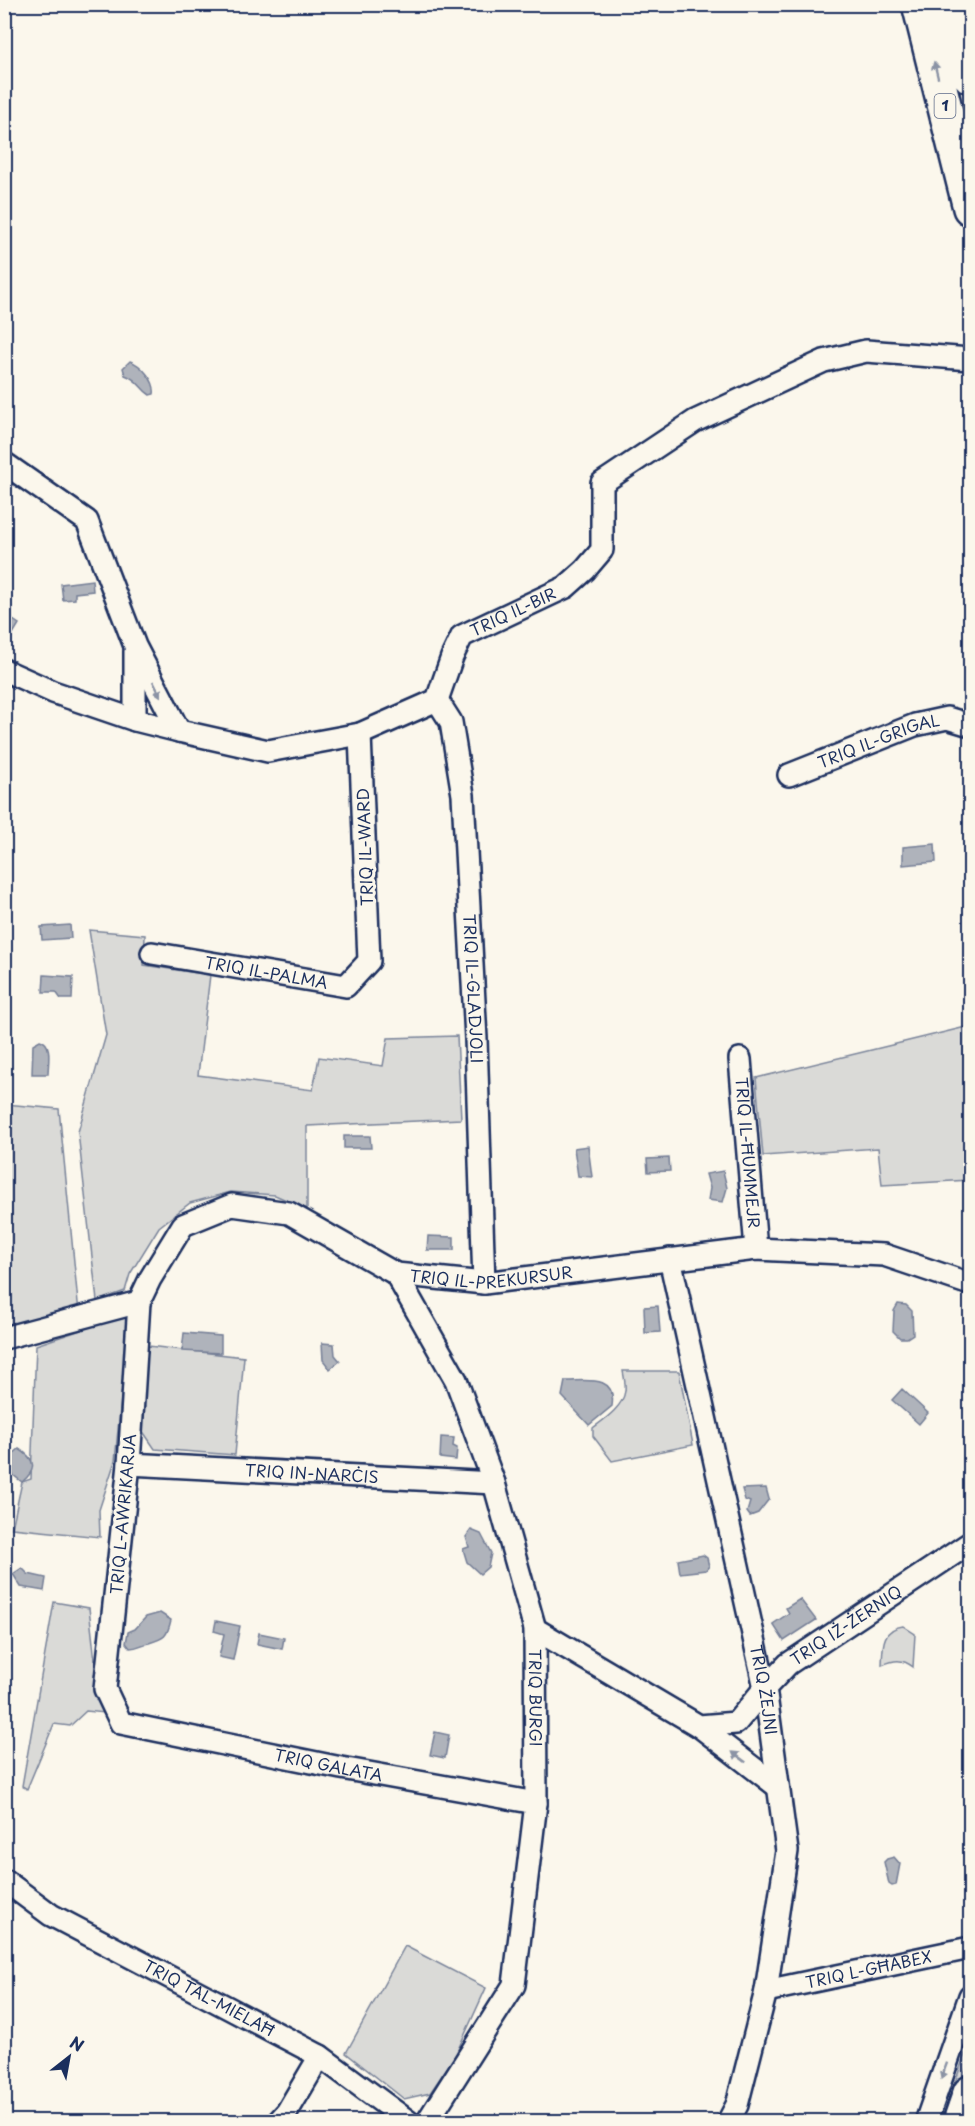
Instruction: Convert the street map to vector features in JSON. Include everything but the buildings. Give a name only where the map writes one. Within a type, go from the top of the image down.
[{"type":"highway","name":"1","points":[[919,4],[970,208]]},
{"type":"highway","name":"1","points":[[950,4],[970,76]]},
{"type":"highway","points":[[960,2121],[970,2093]]},
{"type":"street","name":"TRIQ IL-BIR","points":[[437,700],[462,636],[566,587],[602,550],[602,483],[695,421],[824,361],[866,351],[970,359]]},
{"type":"street","points":[[4,463],[87,521],[135,646],[179,731]]},
{"type":"street","points":[[135,646],[135,720]]},
{"type":"street","points":[[4,670],[53,692],[135,720],[268,751],[360,734],[437,700]]},
{"type":"street","name":"TRIQ IL-GLADJOLI","points":[[437,700],[451,723],[463,795],[476,1039],[484,1283]]},
{"type":"street","name":"TRIQ IL-GRIGAL","points":[[789,775],[915,725],[947,718],[970,725]]},
{"type":"street","name":"TRIQ IL-WARD","points":[[360,734],[369,961]]},
{"type":"street","name":"TRIQ IL-PALMA","points":[[152,952],[346,986],[369,961]]},
{"type":"street","name":"TRIQ IL-ĦUMMEJR","points":[[740,1059],[756,1249]]},
{"type":"street","name":"TRIQ IL-PREKURSUR","points":[[139,1302],[150,1279],[183,1225],[232,1205],[289,1213],[396,1274],[484,1283],[756,1249],[884,1255],[970,1284]]},
{"type":"street","name":"TRIQ ŻEJNI","points":[[670,1259],[765,1688],[787,1851],[766,1991],[737,2104],[728,2121]]},
{"type":"street","name":"TRIQ BURGI","points":[[396,1274],[456,1380],[494,1484],[535,1629],[536,1803],[514,1985],[427,2121]]},
{"type":"street","points":[[4,1338],[139,1302]]},
{"type":"street","name":"TRIQ L-AWRIKARJA","points":[[121,1724],[105,1689],[129,1464],[139,1302]]},
{"type":"street","name":"TRIQ IN-NARĊIS","points":[[129,1464],[494,1484]]},
{"type":"street","name":"TRIQ IŻ-ŻERNIQ","points":[[699,1726],[736,1723],[788,1664],[970,1543]]},
{"type":"street","points":[[535,1629],[699,1726],[778,1787]]},
{"type":"street","name":"TRIQ GALATA","points":[[121,1724],[341,1768],[536,1803]]},
{"type":"street","name":"TRIQ TAL-MIELAĦ","points":[[4,1880],[51,1915],[321,2056],[409,2121]]},
{"type":"street","name":"TRIQ L-GĦABEX","points":[[766,1991],[970,1948]]},
{"type":"street","points":[[926,2121],[970,1996]]},
{"type":"street","points":[[278,2121],[287,2112],[321,2056]]},
{"type":"shaded area","points":[[130,361],[147,374],[153,384],[154,394],[150,395],[133,379],[125,375],[123,368]]},
{"type":"shaded area","points":[[92,580],[93,591],[75,593],[75,599],[63,600],[61,584]]},
{"type":"shaded area","points":[[7,616],[19,624],[5,647],[5,620]]},
{"type":"shaded area","points":[[935,844],[936,862],[903,865],[903,847]]},
{"type":"shaded area","points":[[70,925],[71,938],[42,940],[41,927]]},
{"type":"shaded area","points":[[89,930],[145,935],[144,965],[210,975],[198,1075],[313,1090],[319,1057],[383,1066],[388,1038],[457,1036],[461,1119],[307,1126],[307,1209],[275,1195],[231,1192],[190,1203],[159,1227],[130,1274],[125,1291],[97,1301],[78,1132],[106,1035]]},
{"type":"shaded area","points":[[44,975],[73,977],[72,999],[61,999],[56,992],[43,992]]},
{"type":"shaded area","points":[[970,1026],[970,1180],[882,1185],[878,1148],[763,1156],[756,1078]]},
{"type":"shaded area","points":[[40,1040],[47,1045],[48,1049],[48,1074],[32,1074],[33,1044]]},
{"type":"shaded area","points":[[5,1104],[59,1109],[79,1313],[5,1325]]},
{"type":"shaded area","points":[[344,1136],[370,1136],[371,1148],[344,1148]]},
{"type":"shaded area","points":[[588,1146],[592,1177],[578,1176],[574,1148]]},
{"type":"shaded area","points":[[669,1158],[670,1171],[648,1172],[647,1159]]},
{"type":"shaded area","points":[[723,1171],[727,1188],[723,1202],[708,1200],[710,1188],[706,1174]]},
{"type":"shaded area","points":[[428,1236],[454,1237],[454,1250],[427,1250]]},
{"type":"shaded area","points":[[898,1304],[906,1305],[912,1311],[913,1334],[907,1338],[900,1338],[893,1331],[894,1311]]},
{"type":"shaded area","points":[[658,1306],[660,1332],[645,1333],[644,1307]]},
{"type":"shaded area","points":[[129,1314],[115,1461],[99,1510],[100,1537],[12,1528],[22,1482],[31,1479],[36,1345]]},
{"type":"shaded area","points":[[184,1333],[221,1336],[221,1353],[182,1351]]},
{"type":"shaded area","points":[[322,1343],[334,1344],[335,1355],[340,1361],[330,1369],[323,1360]]},
{"type":"shaded area","points":[[148,1346],[244,1357],[235,1455],[155,1449],[142,1430]]},
{"type":"shaded area","points":[[623,1371],[679,1371],[693,1445],[612,1461],[593,1436],[593,1428],[613,1412],[624,1397]]},
{"type":"shaded area","points":[[590,1380],[605,1384],[610,1389],[612,1406],[589,1425],[562,1396],[565,1381]]},
{"type":"shaded area","points":[[902,1389],[928,1413],[919,1424],[892,1400]]},
{"type":"shaded area","points":[[441,1437],[454,1438],[453,1446],[457,1448],[456,1460],[440,1458]]},
{"type":"shaded area","points":[[19,1449],[29,1457],[32,1465],[30,1473],[22,1482],[7,1470],[6,1460]]},
{"type":"shaded area","points":[[766,1488],[769,1499],[758,1513],[750,1516],[747,1512],[750,1502],[745,1500],[742,1489]]},
{"type":"shaded area","points":[[471,1530],[481,1534],[491,1553],[488,1567],[480,1574],[467,1562],[463,1549],[469,1547],[466,1537]]},
{"type":"shaded area","points":[[703,1555],[707,1558],[709,1566],[706,1570],[680,1573],[678,1560]]},
{"type":"shaded area","points":[[22,1568],[28,1574],[46,1578],[44,1591],[21,1587],[13,1574]]},
{"type":"shaded area","points":[[800,1599],[816,1620],[784,1641],[773,1624],[789,1613],[786,1608]]},
{"type":"shaded area","points":[[54,1602],[89,1608],[97,1679],[105,1713],[86,1711],[70,1726],[54,1724],[27,1789],[22,1786]]},
{"type":"shaded area","points":[[160,1613],[171,1620],[164,1636],[130,1648],[126,1643],[128,1632],[135,1629],[146,1617]]},
{"type":"shaded area","points":[[216,1621],[240,1626],[233,1660],[219,1657],[224,1634],[214,1631]]},
{"type":"shaded area","points":[[903,1626],[915,1634],[913,1667],[898,1661],[882,1665],[883,1646],[887,1635]]},
{"type":"shaded area","points":[[259,1633],[284,1638],[282,1649],[257,1644]]},
{"type":"shaded area","points":[[435,1732],[449,1735],[445,1758],[430,1755]]},
{"type":"shaded area","points":[[894,1857],[900,1864],[896,1885],[892,1886],[889,1884],[884,1862]]},
{"type":"shaded area","points":[[405,1946],[486,1988],[455,2056],[430,2093],[404,2099],[346,2053]]},
{"type":"shaded area","points":[[970,2040],[970,2057],[949,2121],[941,2122]]}]
